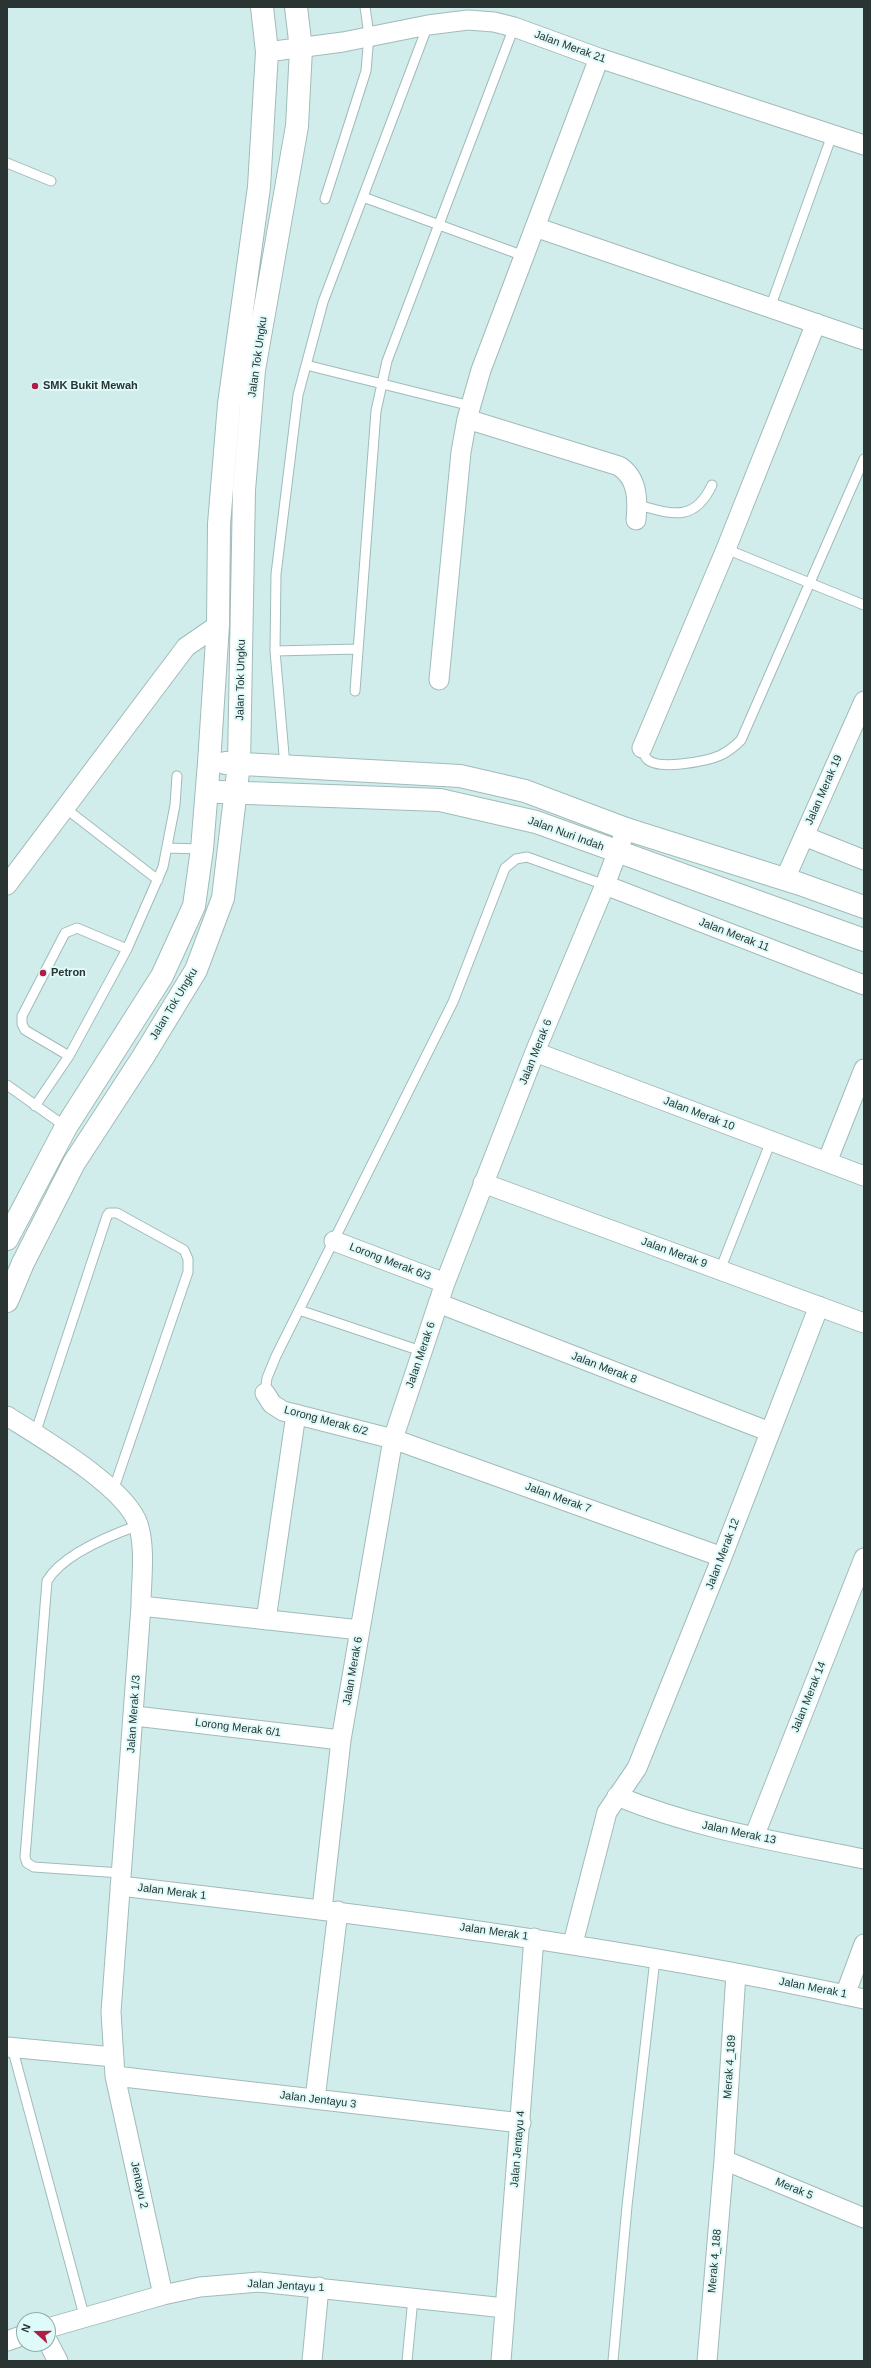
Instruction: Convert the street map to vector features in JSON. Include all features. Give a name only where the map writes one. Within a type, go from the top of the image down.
[{"type":"main road","name":"Jalan Tok Ungku","points":[[7,1239],[66,1127],[162,976],[194,906],[202,849],[207,792],[218,625],[219,524],[229,404],[259,187],[267,52],[262,7]]},
{"type":"main road","name":"Jalan Tok Ungku","points":[[7,1302],[23,1263],[74,1163],[143,1057],[196,970],[223,898],[239,764],[244,490],[254,370],[297,126],[301,49],[296,7]]},
{"type":"main road","points":[[209,763],[460,776],[525,791],[626,829],[785,879],[864,907]]},
{"type":"main road","name":"Jalan Nuri Indah","points":[[207,792],[440,800],[536,822],[618,853],[864,940]]},
{"type":"street","name":"Jalan Merak 21","points":[[267,52],[301,49],[428,25],[468,20],[494,22],[514,27],[599,58],[864,145]]},
{"type":"street","points":[[439,680],[461,452],[469,412],[482,370],[599,58]]},
{"type":"street","points":[[535,227],[864,340]]},
{"type":"street","points":[[642,748],[726,549],[816,323]]},
{"type":"street","points":[[469,412],[619,466],[627,471],[633,482],[637,512]]},
{"type":"street","points":[[7,885],[186,647],[218,625]]},
{"type":"street","name":"Jalan Merak 19","points":[[785,879],[864,701]]},
{"type":"street","name":"Jalan Merak 6","points":[[315,2099],[330,1910],[341,1740],[393,1439],[421,1351],[445,1283],[535,1052],[605,885],[626,829]]},
{"type":"street","points":[[804,836],[864,860]]},
{"type":"street","name":"Jalan Merak 11","points":[[605,885],[864,985]]},
{"type":"street","name":"Jalan Merak 10","points":[[535,1052],[864,1176]]},
{"type":"street","points":[[827,1162],[864,1069]]},
{"type":"street","name":"Jalan Merak 9","points":[[484,1183],[864,1323]]},
{"type":"street","name":"Lorong Merak 6/3","points":[[334,1241],[445,1283]]},
{"type":"street","name":"Jalan Merak 8","points":[[438,1303],[770,1432]]},
{"type":"street","name":"Jalan Merak 12","points":[[572,1943],[599,1837],[607,1812],[637,1768],[722,1557],[819,1306]]},
{"type":"street","name":"Lorong Merak 6/2","points":[[266,1393],[272,1404],[283,1411],[393,1439]]},
{"type":"street","points":[[266,1620],[296,1414]]},
{"type":"street","name":"Jalan Merak 1/3","points":[[21,1425],[75,1460],[113,1491],[134,1514],[139,1524],[141,1544],[141,1606],[135,1716],[111,2012],[115,2076]]},
{"type":"street","name":"Jalan Merak 7","points":[[393,1439],[722,1557]]},
{"type":"street","name":"Jalan Merak 14","points":[[754,1837],[864,1558]]},
{"type":"street","points":[[141,1606],[360,1630]]},
{"type":"street","name":"Lorong Merak 6/1","points":[[135,1716],[341,1740]]},
{"type":"street","name":"Jalan Merak 13","points":[[617,1796],[652,1811],[701,1825],[864,1859]]},
{"type":"street","name":"Jalan Merak 1","points":[[121,1880],[572,1943],[736,1973],[864,1999]]},
{"type":"street","name":"Jalan Jentayu 4","points":[[501,2361],[521,2123],[534,1938]]},
{"type":"street","points":[[845,1995],[864,1944]]},
{"type":"street","name":"Merak 4_189","points":[[724,2160],[736,1973]]},
{"type":"street","points":[[10,2047],[114,2057]]},
{"type":"street","name":"Jalan Jentayu 3","points":[[115,2076],[521,2123]]},
{"type":"street","name":"Jentayu 2","points":[[115,2076],[163,2295]]},
{"type":"street","name":"Merak 5","points":[[724,2160],[864,2218]]},
{"type":"street","name":"Merak 4_188","points":[[707,2361],[724,2160]]},
{"type":"street","name":"Jalan Jentayu 1","points":[[56,2326],[85,2319],[163,2295],[200,2287],[258,2282],[319,2287],[505,2308]]},
{"type":"street","points":[[312,2361],[319,2287]]},
{"type":"street","points":[[53,2352],[58,2361]]},
{"type":"lane","points":[[325,199],[366,71],[369,35],[365,7]]},
{"type":"lane","points":[[285,766],[275,651],[276,574],[298,395],[323,302],[428,25]]},
{"type":"lane","points":[[355,691],[376,411],[386,361],[514,27]]},
{"type":"lane","points":[[770,308],[832,135]]},
{"type":"lane","points":[[7,162],[51,181]]},
{"type":"lane","points":[[363,197],[524,256]]},
{"type":"lane","points":[[306,365],[382,384],[469,412]]},
{"type":"lane","points":[[642,748],[647,759],[655,764],[674,766],[720,756],[730,750],[741,740],[864,459]]},
{"type":"lane","points":[[637,512],[683,514],[694,509],[704,500],[712,485]]},
{"type":"lane","points":[[726,549],[810,585],[864,606]]},
{"type":"lane","points":[[275,651],[358,649]]},
{"type":"lane","points":[[35,1106],[69,1056],[127,949],[158,880],[163,867],[175,805],[177,776]]},
{"type":"lane","points":[[65,808],[158,880]]},
{"type":"lane","points":[[167,848],[202,849]]},
{"type":"lane","points":[[266,1393],[268,1378],[276,1356],[453,1002],[505,868],[516,860],[527,857],[605,885]]},
{"type":"lane","points":[[69,1056],[25,1030],[22,1024],[22,1016],[65,933],[77,928],[127,949]]},
{"type":"lane","points":[[7,1085],[66,1127]]},
{"type":"lane","points":[[720,1270],[771,1141]]},
{"type":"lane","points":[[21,1425],[104,1220],[109,1213],[117,1213],[184,1250],[188,1260],[188,1272],[113,1491]]},
{"type":"lane","points":[[299,1310],[421,1351]]},
{"type":"lane","points":[[121,1880],[34,1867],[27,1863],[24,1857],[47,1581],[58,1568],[104,1538],[139,1524]]},
{"type":"lane","points":[[613,2361],[627,2206],[655,1958]]},
{"type":"lane","points":[[10,2047],[85,2319]]},
{"type":"lane","points":[[407,2361],[413,2298]]},
{"type":"place","name":"SMK Bukit Mewah","points":[[35,386]]},
{"type":"place","name":"Petron","points":[[43,973]]}]
